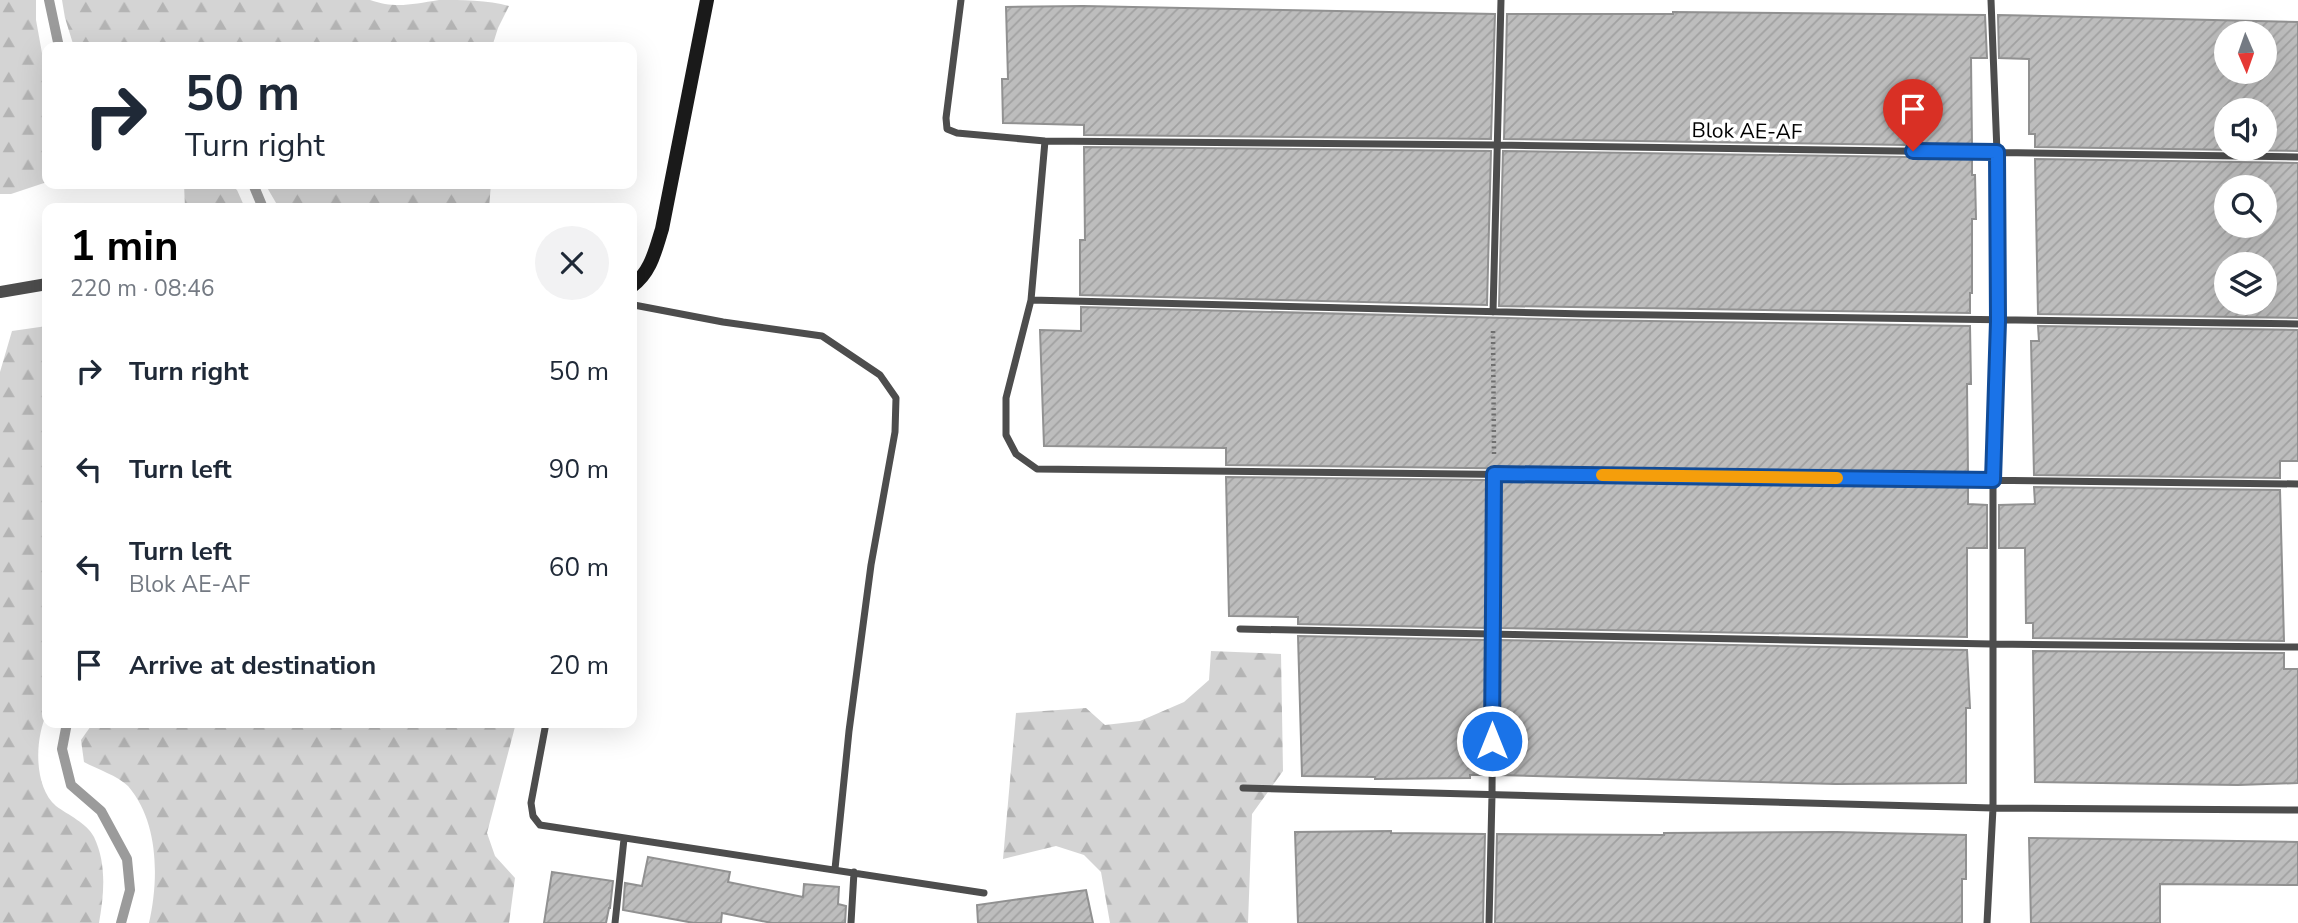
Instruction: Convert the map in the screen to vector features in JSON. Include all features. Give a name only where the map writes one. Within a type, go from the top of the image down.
[{"type":"main road","points":[[637,282],[644,277],[652,260],[662,229],[707,0]]},
{"type":"street","name":"Blok AE-AF","points":[[961,0],[949,88],[947,129],[957,133],[1045,141],[2298,157]]},
{"type":"street","points":[[1493,312],[1501,0]]},
{"type":"street","points":[[1987,923],[1993,807],[1991,644],[1998,321],[1997,152],[1991,0]]},
{"type":"street","points":[[1045,141],[1031,300],[1006,398],[1006,435],[1016,454],[1037,470],[2298,484]]},
{"type":"street","points":[[0,292],[42,285]]},
{"type":"street","points":[[1031,300],[1493,312],[2298,324]]},
{"type":"street","points":[[637,306],[723,322],[821,336],[880,375],[896,398],[895,432],[871,565],[851,717],[835,869]]},
{"type":"street","points":[[1489,923],[1494,474]]},
{"type":"street","points":[[1240,629],[1991,644],[2298,647]]},
{"type":"street","points":[[545,728],[531,803],[533,816],[540,825],[984,893]]},
{"type":"street","points":[[1244,788],[1993,807],[2298,810]]},
{"type":"street","points":[[615,923],[624,839]]},
{"type":"street","points":[[851,923],[854,872]]},
{"type":"path","points":[[1493,312],[1494,474]]},
{"type":"green space","points":[[0,0],[36,0],[36,20],[42,53],[42,184],[11,194],[0,194]]},
{"type":"green space","points":[[62,0],[370,0],[396,5],[456,0],[509,6],[494,42],[72,42]]},
{"type":"green space","points":[[184,189],[236,189],[243,203],[185,203]]},
{"type":"green space","points":[[268,189],[491,189],[489,203],[276,203]]},
{"type":"green space","points":[[42,327],[42,727],[38,761],[43,787],[49,797],[56,806],[87,828],[98,847],[103,880],[99,923],[0,923],[0,372],[12,331]]},
{"type":"green space","points":[[1211,651],[1281,654],[1283,771],[1252,814],[1248,923],[1110,923],[1101,872],[1084,855],[1056,846],[1003,859],[1016,713],[1086,708],[1105,725],[1140,721],[1184,702],[1209,680]]},
{"type":"green space","points":[[89,728],[515,728],[487,833],[495,856],[515,878],[509,923],[149,923],[155,870],[146,816],[124,782],[84,762],[81,740]]},
{"type":"building","points":[[1083,6],[1495,14],[1491,139],[1084,135],[1084,125],[1003,123],[1002,79],[1008,79],[1006,7]]},
{"type":"building","points":[[1673,12],[1985,15],[1987,58],[1971,58],[1972,146],[1504,139],[1507,14]]},
{"type":"building","points":[[1998,15],[2255,21],[2214,21],[2214,84],[2277,84],[2277,22],[2298,22],[2298,151],[2277,151],[2277,98],[2214,98],[2214,150],[2035,147],[2035,134],[2029,134],[2029,59],[1999,58]]},
{"type":"building","points":[[1084,147],[1491,151],[1487,305],[1080,295],[1080,240],[1085,240]]},
{"type":"building","points":[[1503,151],[1972,158],[1976,219],[1972,219],[1970,313],[1499,306]]},
{"type":"building","points":[[2035,159],[2298,163],[2298,318],[2038,314]]},
{"type":"building","points":[[1081,307],[1585,320],[1970,326],[1971,384],[1967,384],[1968,474],[1226,465],[1226,448],[1044,446],[1040,330],[1081,331]]},
{"type":"building","points":[[2038,326],[2298,330],[2298,461],[2280,461],[2280,478],[2034,475],[2031,341],[2039,341]]},
{"type":"building","points":[[1226,477],[1488,480],[1487,628],[1298,624],[1298,617],[1229,616]]},
{"type":"building","points":[[1500,481],[1968,486],[1968,504],[1987,505],[1987,548],[1967,548],[1967,637],[1499,628]]},
{"type":"building","points":[[2034,487],[2280,490],[2284,641],[2033,638],[2033,623],[2026,623],[2025,548],[1999,548],[1999,505],[2035,504]]},
{"type":"building","points":[[1298,636],[1487,640],[1486,775],[1470,775],[1470,778],[1375,779],[1302,776]]},
{"type":"building","points":[[1499,640],[1967,650],[1970,708],[1966,708],[1966,783],[1836,784],[1498,775]]},
{"type":"building","points":[[2033,651],[2284,653],[2284,669],[2298,669],[2298,783],[2238,785],[2035,782]]},
{"type":"building","points":[[1295,832],[1485,834],[1483,923],[1298,923]]},
{"type":"building","points":[[1836,832],[1966,835],[1962,923],[1495,923],[1497,834]]},
{"type":"building","points":[[2029,838],[2298,842],[2298,885],[2160,884],[2160,923],[2031,923]]},
{"type":"building","points":[[648,857],[730,872],[728,882],[803,897],[804,884],[839,887],[838,904],[846,906],[845,923],[772,923],[722,913],[721,923],[694,923],[623,910],[625,883],[642,886]]},
{"type":"building","points":[[552,872],[613,881],[606,923],[544,923]]},
{"type":"building","points":[[1086,890],[1093,923],[978,923],[977,905]]},
{"type":"waterway","points":[[49,0],[58,42]]},
{"type":"waterway","points":[[255,189],[261,203]]},
{"type":"waterway","points":[[66,728],[62,749],[71,785],[101,811],[127,859],[130,890],[121,923]]},
{"type":"slow traffic","points":[[1602,475],[1837,478]]},
{"type":"route","points":[[1492,741],[1494,474],[1993,480],[1998,321],[1997,152],[1913,151]]}]
